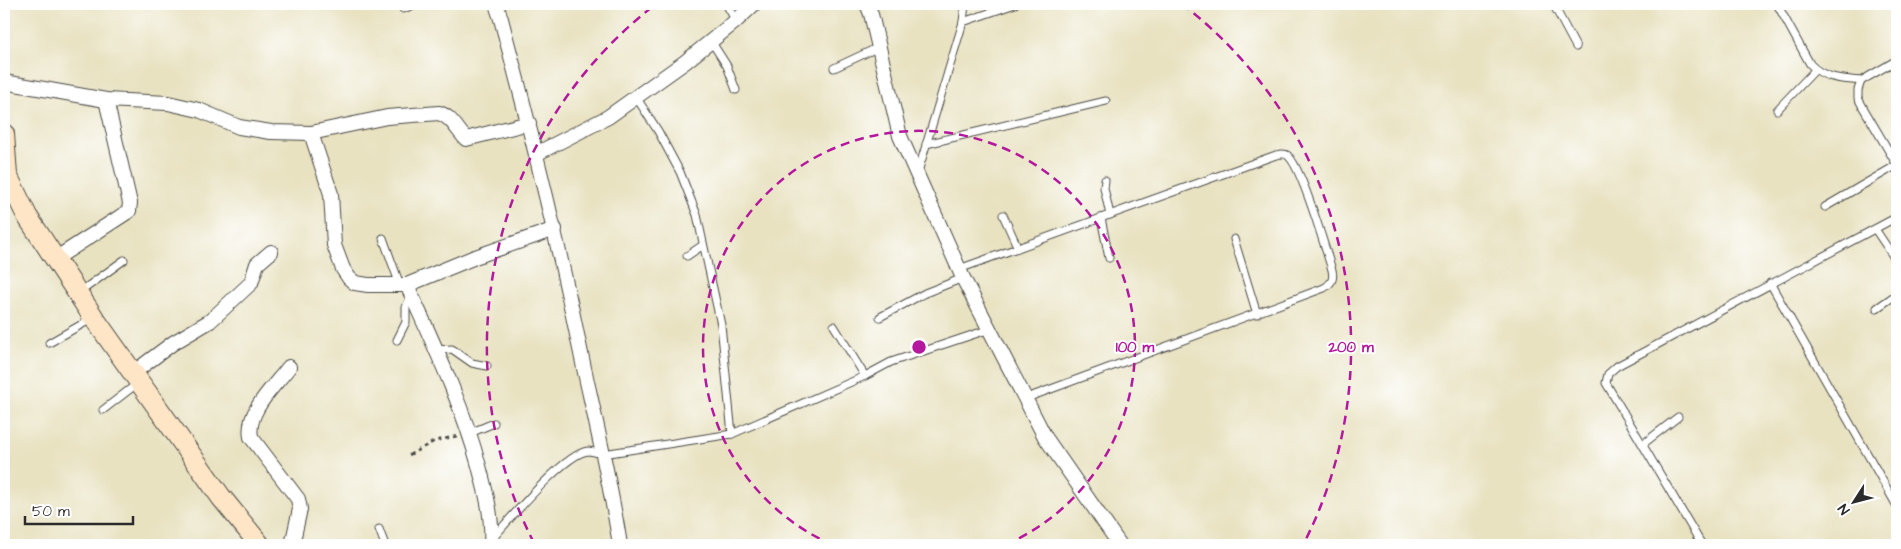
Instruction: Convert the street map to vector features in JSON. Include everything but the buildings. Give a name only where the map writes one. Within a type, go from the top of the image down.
[{"type":"street","points":[[496,4],[529,123],[555,229],[603,454],[620,545]]},
{"type":"street","points":[[536,154],[608,117],[711,41],[754,4]]},
{"type":"street","points":[[867,4],[900,136],[961,274],[991,329],[1044,436],[1118,545]]},
{"type":"street","points":[[4,82],[106,100],[168,103],[198,110],[239,127],[271,132],[311,133],[387,117],[439,113],[451,120],[466,139],[529,123]]},
{"type":"street","points":[[55,259],[129,211],[130,203],[106,100]]},
{"type":"street","points":[[311,133],[331,194],[334,245],[343,269],[349,278],[355,282],[406,288],[475,257],[555,229]]},
{"type":"street","points":[[4,134],[7,175],[27,216],[94,318],[220,497],[260,545]]},
{"type":"street","points":[[137,377],[173,343],[210,321],[251,284],[257,264],[271,252]]},
{"type":"street","points":[[406,288],[437,350],[470,433],[491,520],[490,544]]},
{"type":"street","points":[[289,367],[259,406],[251,419],[249,427],[251,437],[298,499],[300,509],[292,545]]},
{"type":"lane","points":[[403,9],[416,4]]},
{"type":"lane","points":[[726,4],[736,21]]},
{"type":"lane","points":[[917,176],[963,22],[965,4]]},
{"type":"lane","points":[[963,22],[1015,4]]},
{"type":"lane","points":[[1553,4],[1576,47]]},
{"type":"lane","points":[[1777,4],[1810,64],[1815,70],[1832,78],[1861,81],[1897,60]]},
{"type":"lane","points":[[711,41],[726,66],[736,90]]},
{"type":"lane","points":[[834,68],[879,47]]},
{"type":"lane","points":[[1777,110],[1815,70]]},
{"type":"lane","points":[[1825,207],[1897,165],[1858,98],[1861,81]]},
{"type":"lane","points":[[636,97],[658,131],[680,172],[697,215],[721,325],[732,434]]},
{"type":"lane","points":[[926,144],[1106,101]]},
{"type":"lane","points":[[880,317],[961,274],[1018,248],[1276,155],[1289,156],[1300,174],[1332,270],[1334,278],[1330,284],[1257,314],[1024,399]]},
{"type":"lane","points":[[1105,180],[1105,194],[1110,215]]},
{"type":"lane","points":[[1003,215],[1018,248]]},
{"type":"lane","points":[[1702,545],[1606,383],[1608,374],[1617,366],[1897,217]]},
{"type":"lane","points":[[1101,218],[1109,258]]},
{"type":"lane","points":[[1875,229],[1897,262]]},
{"type":"lane","points":[[384,238],[406,288],[406,322],[397,340]]},
{"type":"lane","points":[[1234,238],[1257,314]]},
{"type":"lane","points":[[687,256],[703,244]]},
{"type":"lane","points":[[78,293],[124,260]]},
{"type":"lane","points":[[1770,283],[1897,506]]},
{"type":"lane","points":[[1877,308],[1897,294]]},
{"type":"lane","points":[[49,343],[94,318]]},
{"type":"lane","points":[[834,326],[865,376]]},
{"type":"lane","points":[[490,544],[546,481],[571,457],[587,451],[603,454],[732,434],[865,376],[891,362],[991,329]]},
{"type":"lane","points":[[437,350],[452,349],[472,363],[486,366]]},
{"type":"lane","points":[[102,410],[137,377]]},
{"type":"lane","points":[[1643,444],[1678,417]]},
{"type":"lane","points":[[470,433],[494,423]]},
{"type":"lane","points":[[380,529],[385,545]]},
{"type":"path","points":[[409,455],[435,441],[470,433]]}]
